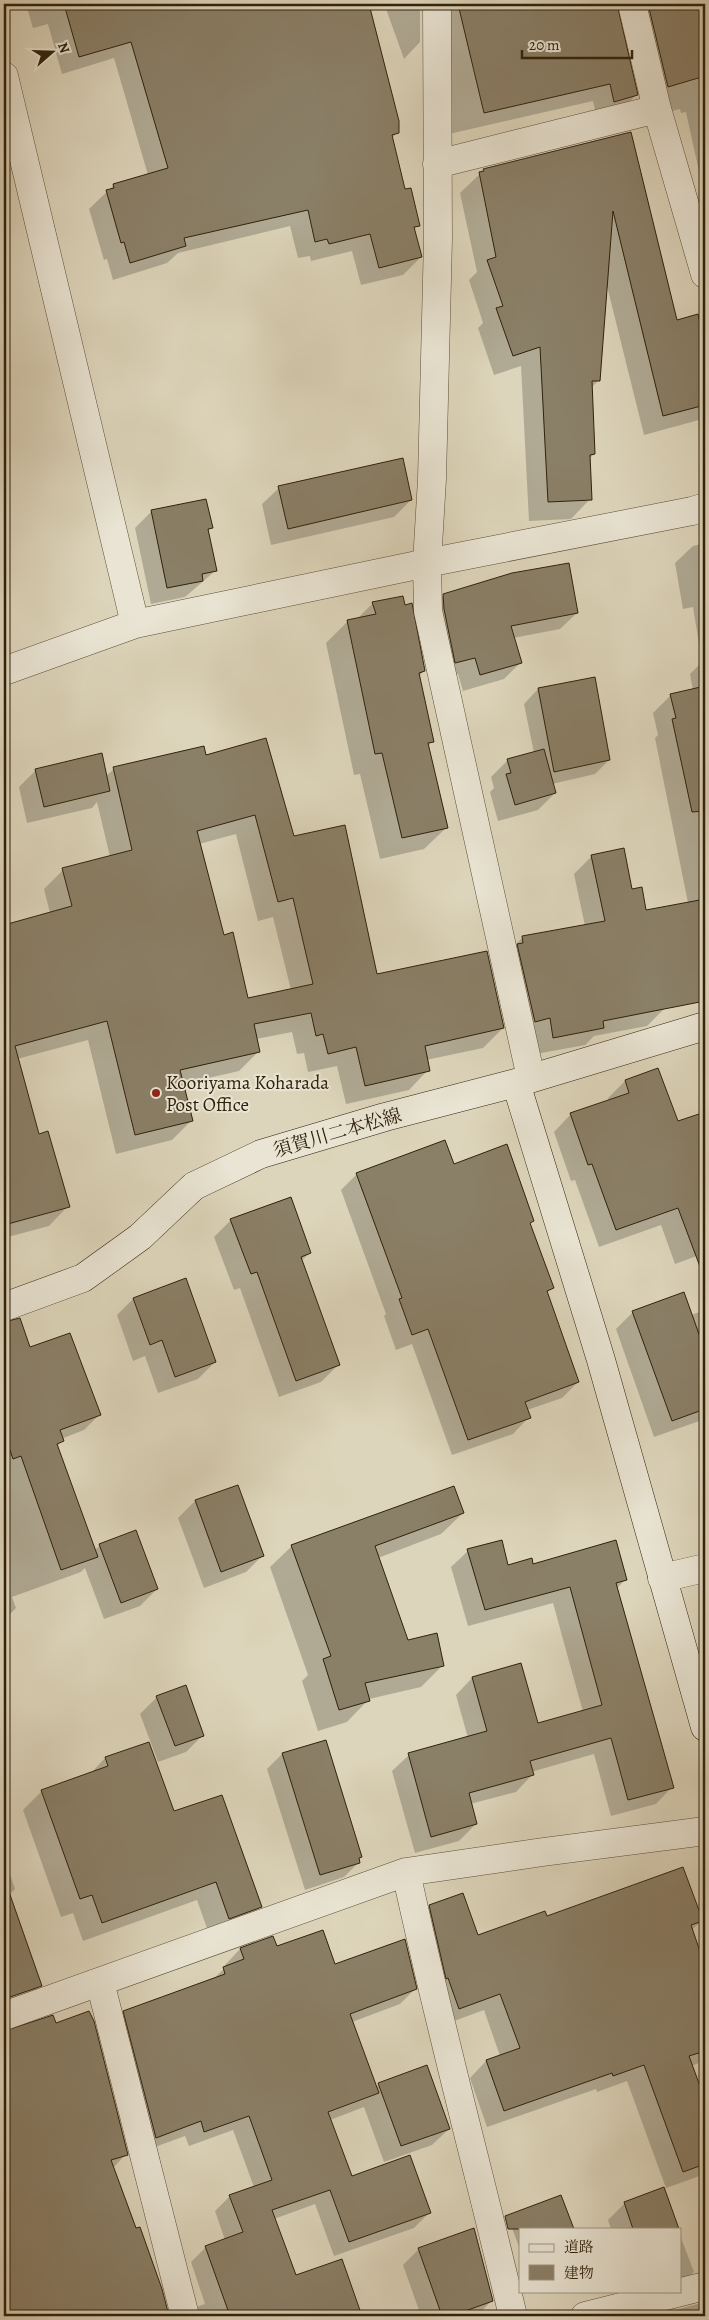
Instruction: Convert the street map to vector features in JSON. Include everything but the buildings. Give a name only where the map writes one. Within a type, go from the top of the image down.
[{"type":"street","points":[[437,4],[438,240],[432,479],[426,563],[428,611],[524,1080],[705,1727]]},
{"type":"street","points":[[632,4],[656,109],[705,274]]},
{"type":"street","points":[[4,76],[135,624]]},
{"type":"street","points":[[437,164],[656,109]]},
{"type":"street","points":[[4,671],[135,624],[705,507]]},
{"type":"street","name":"須賀川二本松線","points":[[4,1308],[83,1278],[140,1237],[194,1186],[261,1154],[385,1117],[524,1080],[705,1026]]},
{"type":"street","points":[[662,1578],[705,1568]]},
{"type":"street","points":[[4,2016],[406,1872],[543,1852],[705,1832]]},
{"type":"street","points":[[406,1872],[430,1986],[477,2166],[513,2316]]},
{"type":"street","points":[[100,1982],[185,2316]]},
{"type":"street","points":[[682,2292],[705,2286]]},
{"type":"street","points":[[585,2316],[681,2292]]},
{"type":"place","name":"Kooriyama Koharada Post Office","points":[[156,1093]]}]
